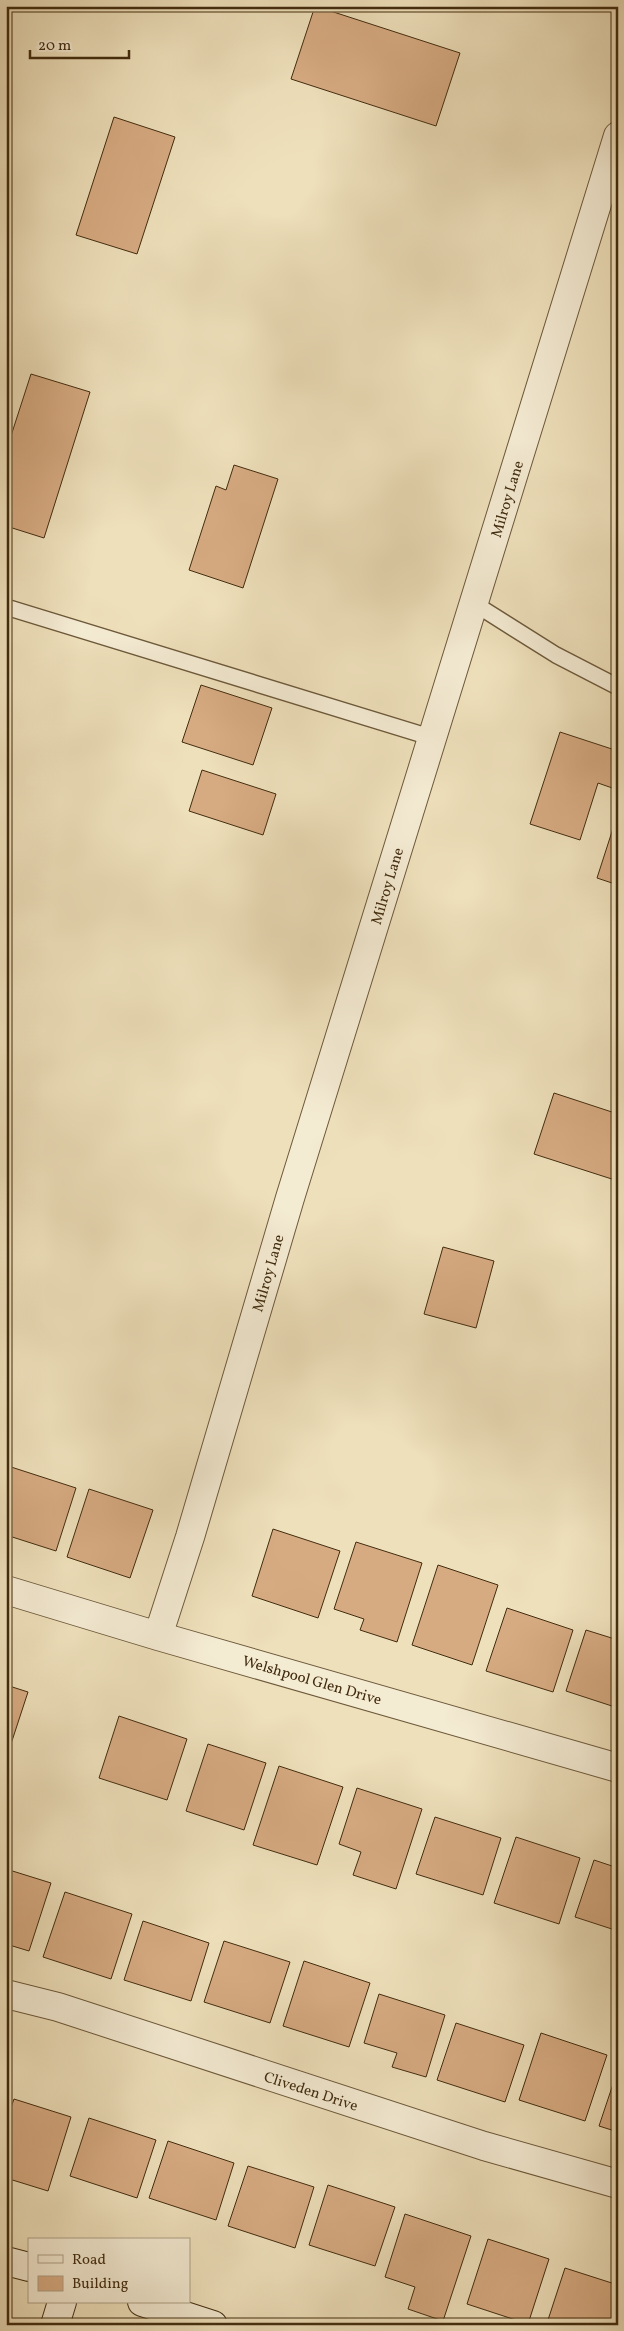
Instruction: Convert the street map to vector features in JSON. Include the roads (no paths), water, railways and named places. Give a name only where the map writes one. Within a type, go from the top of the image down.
[{"type":"street","name":"Milroy Lane","points":[[158,1636],[190,1538],[290,1198],[618,136]]},
{"type":"street","name":"Welshpool Glen Drive","points":[[6,1590],[158,1636],[618,1768]]},
{"type":"street","name":"Cliveden Drive","points":[[6,1994],[58,2007],[484,2146],[618,2184]]},
{"type":"street","points":[[6,2260],[28,2267]]},
{"type":"street","points":[[55,2325],[61,2304]]},
{"type":"street","points":[[148,2304],[213,2325]]},
{"type":"lane","points":[[475,604],[556,655],[618,687]]},
{"type":"lane","points":[[6,607],[433,738]]}]
